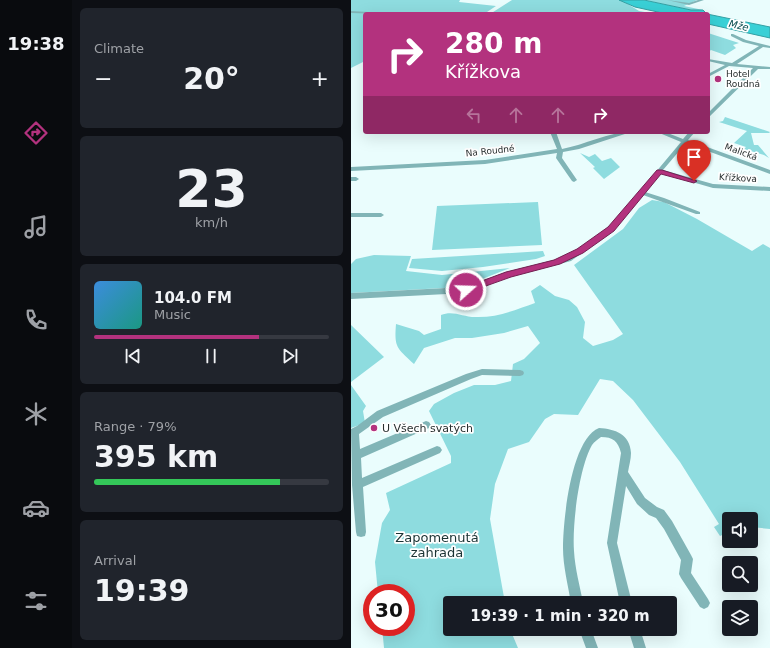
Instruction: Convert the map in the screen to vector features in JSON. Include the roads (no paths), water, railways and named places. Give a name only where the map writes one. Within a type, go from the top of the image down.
[{"type":"street","points":[[669,0],[689,4],[702,0]]},
{"type":"street","points":[[351,12],[363,13]]},
{"type":"street","points":[[732,35],[745,41],[770,47]]},
{"type":"street","points":[[710,75],[724,67],[733,65],[761,46]]},
{"type":"street","points":[[710,60],[756,68],[770,68]]},
{"type":"street","points":[[749,67],[770,64]]},
{"type":"street","points":[[710,114],[756,68]]},
{"type":"street","points":[[554,134],[560,151],[559,158],[574,180]]},
{"type":"street","name":"Na Roudné","points":[[351,169],[485,162],[577,148],[622,134]]},
{"type":"street","name":"Malická","points":[[666,134],[770,172]]},
{"type":"street","points":[[351,296],[466,290],[509,274],[557,262],[580,251],[611,229],[642,193],[683,140],[690,134]]},
{"type":"street","name":"Křížkova","points":[[659,171],[713,186],[770,189]]},
{"type":"street","points":[[642,193],[698,213]]},
{"type":"street","points":[[351,215],[381,215]]},
{"type":"street","points":[[361,532],[352,433],[381,414],[469,376],[482,372],[520,373]]},
{"type":"street","points":[[355,456],[426,425]]},
{"type":"street","points":[[576,596],[568,549],[572,500],[576,475],[585,450],[595,434],[600,431],[606,431],[617,436],[622,442],[626,453],[612,543],[624,596]]},
{"type":"street","points":[[357,485],[437,450]]},
{"type":"street","points":[[622,474],[625,475],[641,501],[653,511],[660,514],[667,525],[687,559],[685,574],[704,603]]},
{"type":"street","points":[[588,636],[592,648]]},
{"type":"street","points":[[636,636],[640,648]]},
{"type":"water","points":[[619,0],[644,0],[691,10],[703,10],[705,12],[658,12],[635,7]]},
{"type":"water","name":"Mže","points":[[710,14],[770,27],[770,38],[710,24]]},
{"type":"place","name":"Hotel Roudná","points":[[718,79]]},
{"type":"place","name":"U Všech svatých","points":[[374,428]]},
{"type":"park label","name":"Zapomenutá zahrada","points":[[437,544]]}]
